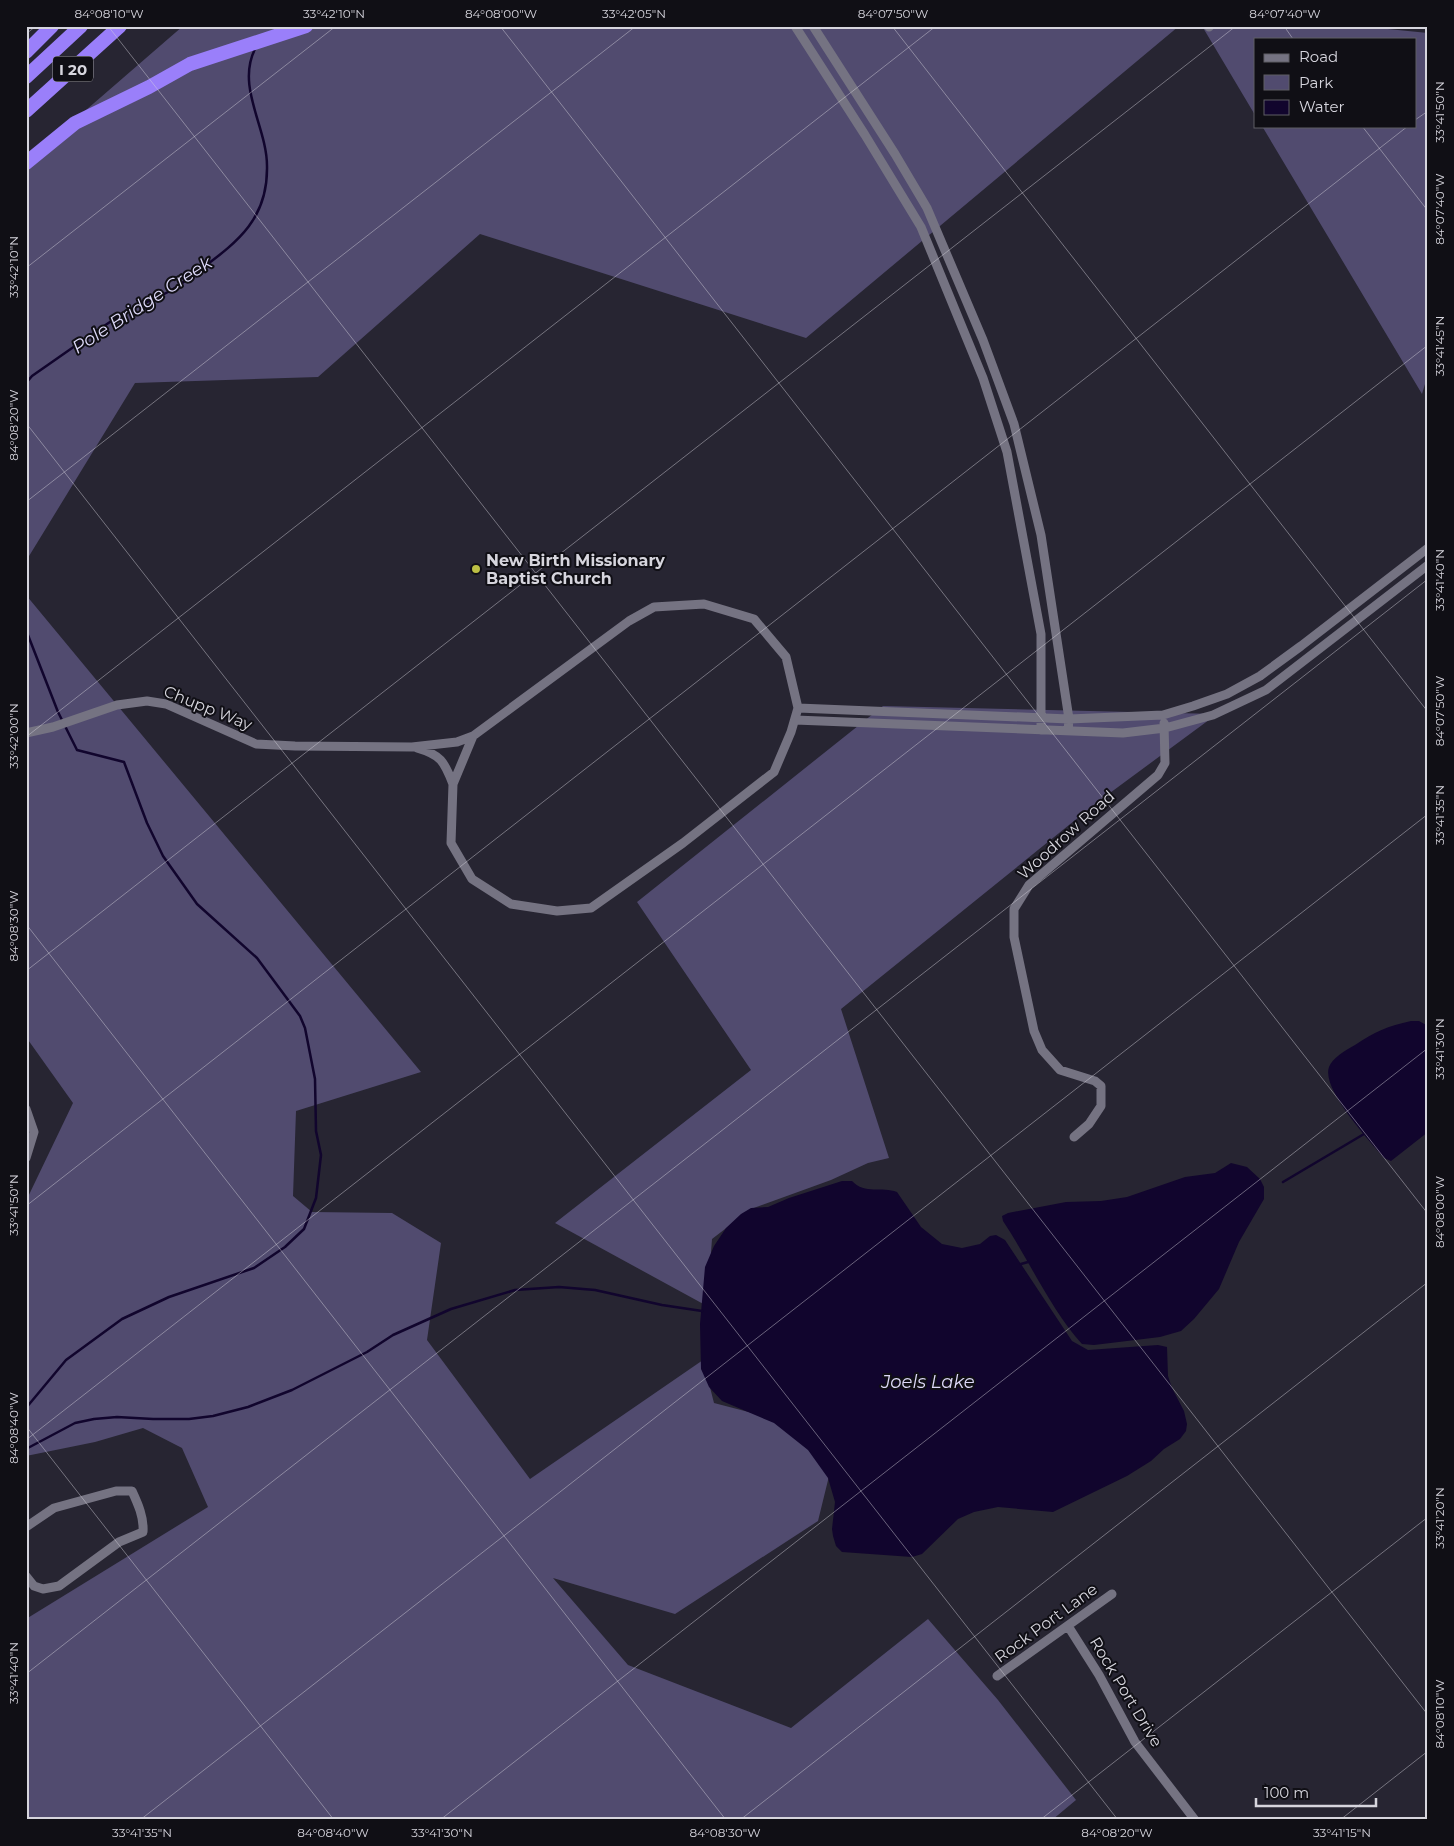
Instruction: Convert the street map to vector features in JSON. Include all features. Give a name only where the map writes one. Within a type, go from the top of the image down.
[{"type":"highway","points":[[26,52],[52,26]]},
{"type":"highway","name":"I 20","points":[[26,77],[81,26]]},
{"type":"highway","name":"I 20","points":[[26,111],[120,26]]},
{"type":"highway","points":[[26,163],[75,123],[149,87],[190,64],[300,28]]},
{"type":"street","points":[[795,26],[865,134],[921,227],[983,378],[1007,452],[1041,634],[1041,730]]},
{"type":"street","points":[[813,26],[895,154],[927,208],[983,340],[1008,407],[1014,424],[1041,535],[1069,718],[1068,732]]},
{"type":"street","points":[[798,708],[1042,718],[1163,715],[1227,694],[1260,676],[1428,548]]},
{"type":"street","points":[[794,720],[1068,732],[1123,733],[1165,728],[1213,715],[1266,690],[1428,565]]},
{"type":"street","points":[[412,747],[457,742],[473,736],[629,621],[654,607],[704,604],[754,619],[786,657],[798,708],[774,772],[684,843],[591,908],[557,911],[511,904],[472,879],[451,843],[453,784],[473,736]]},
{"type":"street","name":"Chupp Way","points":[[26,733],[53,727],[117,705],[147,701],[166,704],[256,744],[412,747]]},
{"type":"street","name":"Woodrow Road","points":[[1074,1138],[1089,1124],[1101,1106],[1101,1086],[1095,1081],[1060,1070],[1042,1050],[1034,1031],[1014,937],[1014,909],[1029,885],[1158,775],[1165,763],[1163,715]]},
{"type":"street","points":[[412,747],[432,752],[445,764],[453,784]]},
{"type":"street","points":[[26,1109],[34,1132],[26,1158]]},
{"type":"street","points":[[26,1527],[54,1508],[116,1491],[132,1491],[139,1505],[144,1524],[143,1532],[119,1542],[58,1586],[43,1589],[34,1586],[26,1576]]},
{"type":"street","name":"Rock Port Lane","points":[[998,1676],[1112,1594]]},
{"type":"street","name":"Rock Port Drive","points":[[1068,1626],[1099,1675],[1135,1742],[1195,1820]]},
{"type":"green space","points":[[183,26],[1179,26],[806,338],[480,234],[318,377],[135,383],[26,561],[26,162]]},
{"type":"green space","points":[[1202,26],[1358,26],[1428,33],[1428,374],[1422,394],[1263,128],[1416,128],[1416,38],[1254,38],[1254,113]]},
{"type":"green space","points":[[26,595],[421,1072],[296,1111],[293,1196],[312,1212],[392,1213],[441,1243],[427,1340],[530,1479],[703,1360],[714,1403],[779,1420],[830,1472],[818,1521],[675,1614],[553,1578],[628,1665],[791,1728],[928,1619],[998,1700],[1076,1800],[1052,1820],[26,1820],[26,1619],[208,1507],[182,1448],[143,1428],[95,1442],[26,1456],[26,1201],[73,1103],[26,1037]]},
{"type":"green space","points":[[883,706],[1217,714],[1095,804],[841,1009],[889,1158],[868,1163],[831,1180],[751,1209],[712,1239],[707,1306],[555,1223],[751,1070],[637,902]]},
{"type":"water","points":[[1411,1021],[1419,1021],[1428,1026],[1428,1132],[1391,1161],[1384,1158],[1358,1128],[1339,1101],[1328,1077],[1329,1067],[1340,1054],[1369,1036],[1388,1027]]},
{"type":"water","points":[[1231,1163],[1247,1167],[1260,1179],[1264,1187],[1264,1199],[1239,1242],[1219,1289],[1194,1319],[1181,1331],[1160,1337],[1094,1345],[1082,1344],[1060,1316],[1003,1221],[1002,1216],[1008,1213],[1066,1202],[1101,1201],[1127,1197],[1185,1177],[1215,1173]]},
{"type":"water","name":"Joels Lake","points":[[842,1181],[852,1181],[862,1188],[897,1192],[921,1227],[942,1244],[962,1248],[980,1244],[990,1236],[996,1235],[1005,1240],[1072,1341],[1088,1350],[1158,1345],[1167,1347],[1168,1376],[1184,1411],[1187,1424],[1186,1431],[1180,1439],[1127,1476],[1053,1512],[998,1507],[974,1512],[958,1519],[922,1554],[912,1557],[842,1552],[836,1546],[833,1536],[835,1502],[828,1478],[808,1450],[774,1423],[722,1401],[709,1387],[701,1369],[700,1324],[705,1267],[714,1246],[726,1228],[741,1214],[751,1208],[768,1207],[789,1198]]},
{"type":"waterway","name":"Pole Bridge Creek","points":[[26,383],[32,376],[119,316],[178,286],[215,259],[249,227],[257,214],[262,200],[266,184],[267,166],[266,151],[250,92],[250,63],[255,49]]},
{"type":"waterway","name":"Pole Bridge Creek","points":[[26,630],[58,712],[77,750],[124,762],[147,823],[163,856],[197,904],[257,958],[300,1016],[305,1028],[315,1079],[316,1131],[321,1155],[316,1198],[304,1229],[285,1247],[254,1268],[169,1297],[122,1319],[66,1360],[26,1408]]},
{"type":"waterway","points":[[1283,1182],[1364,1134]]},
{"type":"waterway","points":[[1021,1264],[1028,1262]]},
{"type":"waterway","points":[[26,1449],[75,1423],[94,1419],[117,1417],[189,1419],[213,1416],[248,1407],[292,1390],[367,1352],[393,1335],[451,1309],[515,1290],[559,1287],[595,1290],[662,1305],[702,1311]]},
{"type":"place","name":"New Birth Missionary Baptist Church","points":[[476,569]]}]
